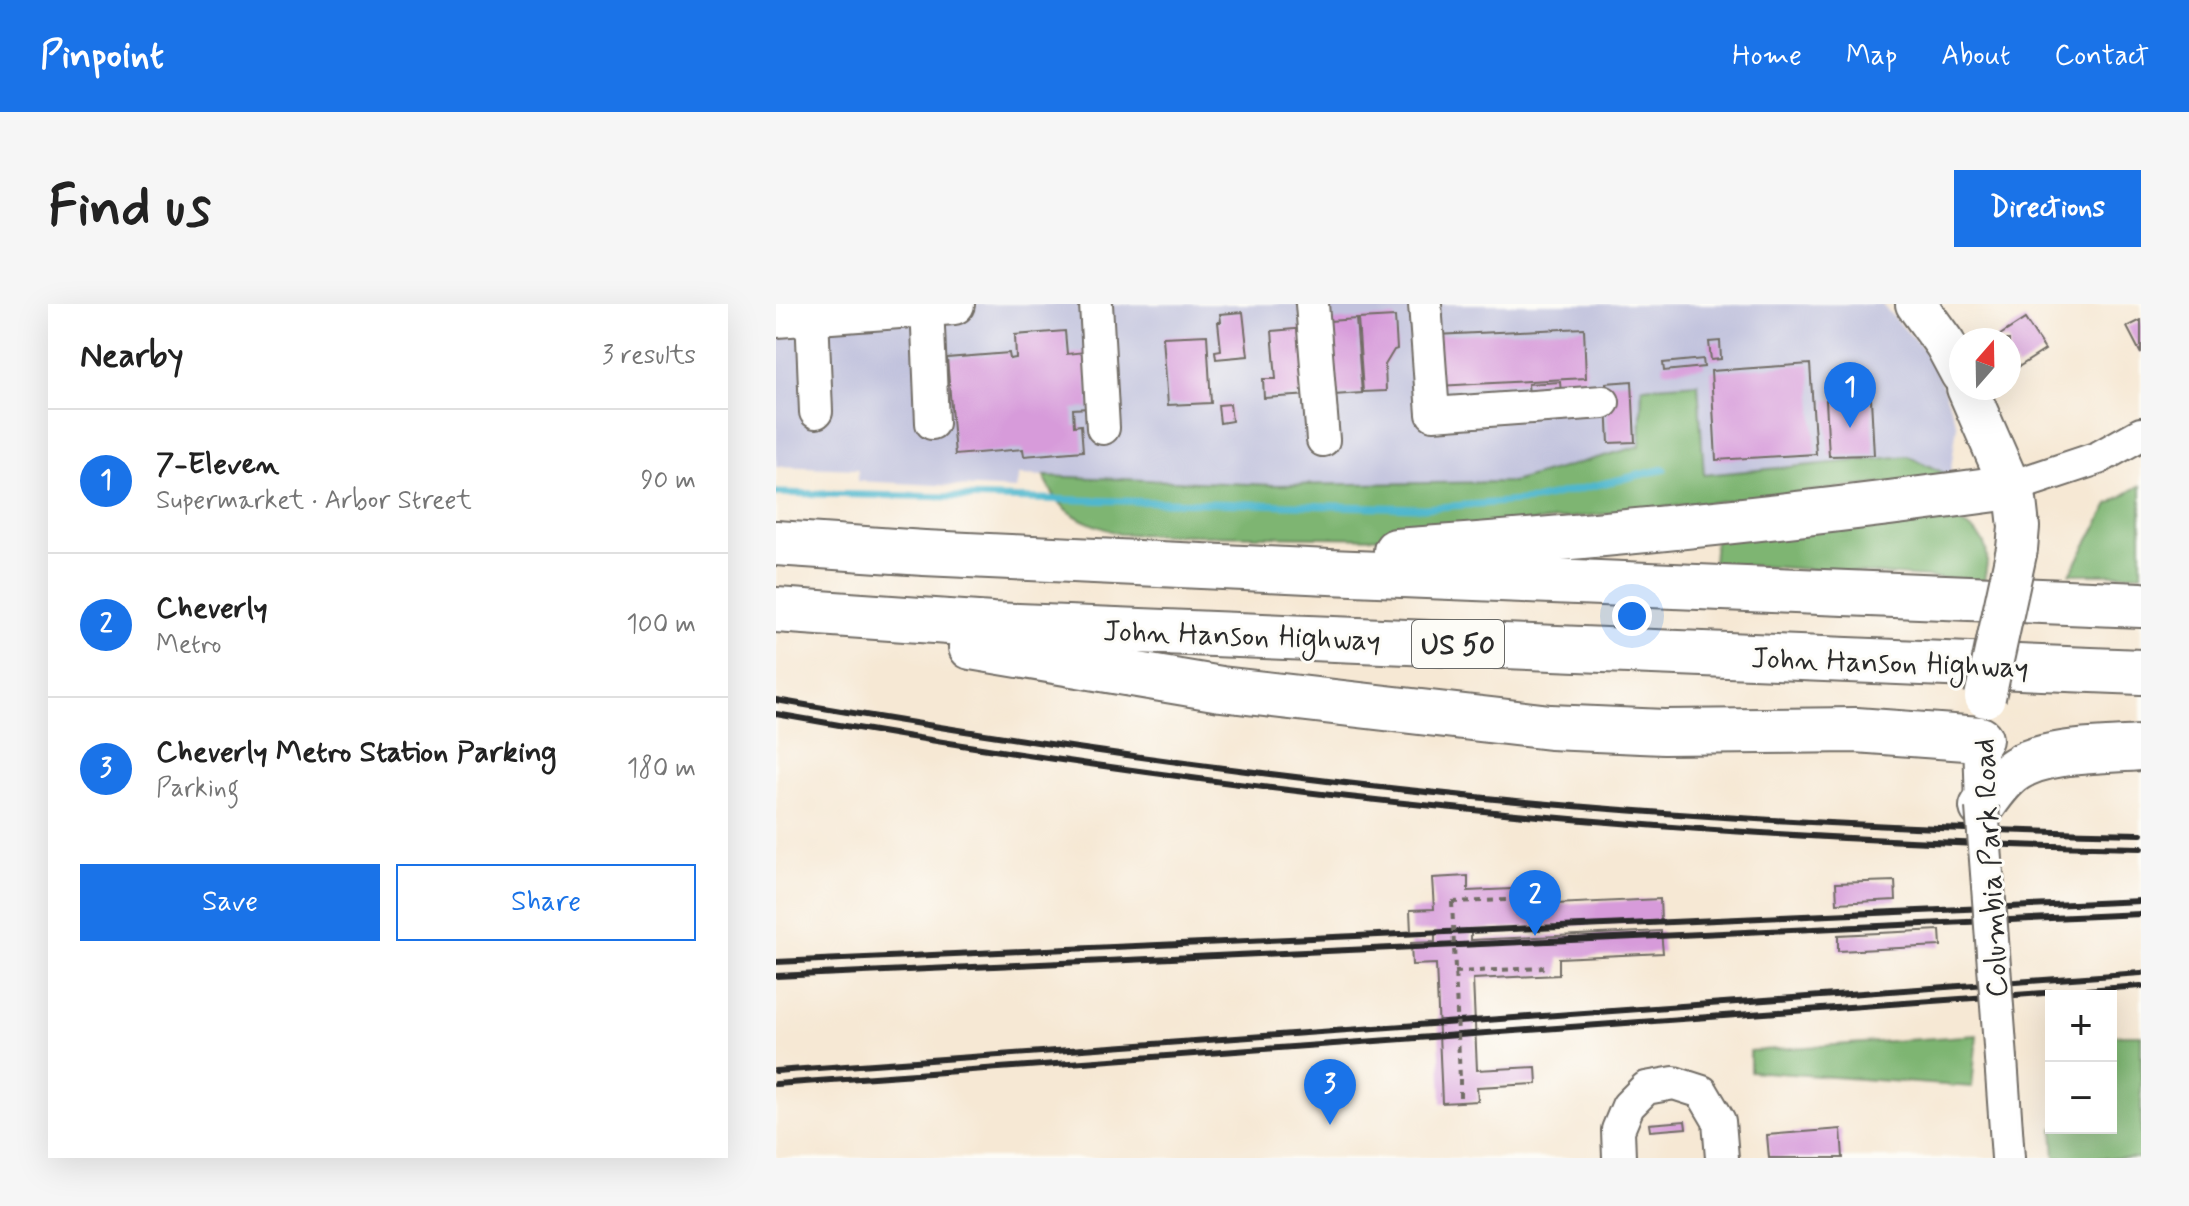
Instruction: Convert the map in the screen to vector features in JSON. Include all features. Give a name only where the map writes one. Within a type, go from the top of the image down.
[{"type":"highway","points":[[1160,565],[1325,551],[1375,553],[1477,545],[1895,503],[2011,487]]},
{"type":"highway","name":"US 50","points":[[776,543],[1160,565],[2141,605]]},
{"type":"highway","points":[[776,611],[1221,689],[1445,717],[1650,732],[1856,730],[1980,739]]},
{"type":"highway","name":"John Hanson Highway","points":[[776,611],[992,625],[2141,672]]},
{"type":"highway","points":[[1982,807],[2002,781],[2029,762],[2141,748]]},
{"type":"main road","points":[[1916,304],[1949,352]]},
{"type":"main road","points":[[794,316],[936,305]]},
{"type":"main road","name":"Columbia Park Road","points":[[1972,400],[2011,487],[2018,514],[2017,549],[1985,697],[1980,739]]},
{"type":"street","points":[[1096,304],[1103,428]]},
{"type":"street","points":[[1312,304],[1323,440]]},
{"type":"street","points":[[1425,304],[1433,414],[1603,402]]},
{"type":"street","points":[[932,423],[936,305]]},
{"type":"street","points":[[794,316],[816,412]]},
{"type":"street","points":[[2011,487],[2098,458],[2141,434]]},
{"type":"street","name":"Columbia Park Road","points":[[1980,739],[1982,807],[2008,1158]]},
{"type":"street","points":[[1619,1158],[1618,1130],[1628,1106],[1646,1088],[1674,1083],[1702,1092],[1719,1121],[1722,1158]]},
{"type":"path","points":[[1460,1102],[1452,902],[1538,899],[1539,908]]},
{"type":"path","points":[[1455,972],[1542,968],[1541,961]]},
{"type":"shaded area","points":[[776,304],[1881,304],[1932,358],[1957,425],[1950,476],[1908,456],[1704,475],[1697,383],[1642,387],[1641,446],[1512,482],[1274,485],[1019,475],[1016,489],[857,481],[858,469],[776,466]]},
{"type":"green space","points":[[1698,383],[1704,475],[1908,456],[1950,476],[1388,538],[1119,534],[1074,515],[1057,500],[1044,476],[1274,485],[1512,482],[1640,446],[1642,387]]},
{"type":"green space","points":[[2141,485],[2141,574],[2070,574],[2109,504]]},
{"type":"green space","points":[[1936,517],[1961,524],[1981,539],[1987,559],[1984,581],[1713,563],[1715,539]]},
{"type":"green space","points":[[1977,1035],[1972,1087],[1750,1071],[1750,1051]]},
{"type":"green space","points":[[2117,1035],[2141,1035],[2141,1158],[2055,1158],[2053,1134],[2117,1134]]},
{"type":"building","points":[[1243,312],[1248,356],[1216,359],[1215,351],[1221,350],[1220,314]]},
{"type":"building","points":[[1395,317],[1397,349],[1385,365],[1386,391],[1363,392],[1358,319]]},
{"type":"building","points":[[1356,319],[1362,393],[1334,395],[1329,321]]},
{"type":"building","points":[[2025,319],[2045,350],[2021,365],[2021,328],[2011,328]]},
{"type":"building","points":[[2141,320],[2141,354],[2127,327]]},
{"type":"building","points":[[1306,328],[1311,395],[1264,398],[1263,379],[1276,379],[1272,331]]},
{"type":"building","points":[[1584,328],[1586,378],[1438,386],[1435,335]]},
{"type":"building","points":[[1065,331],[1067,354],[1085,352],[1089,408],[1073,409],[1074,426],[1081,425],[1083,451],[1024,456],[1023,449],[955,455],[947,358],[1009,353],[1010,359],[1016,358],[1015,335]]},
{"type":"building","points":[[1207,335],[1211,403],[1168,405],[1163,337]]},
{"type":"building","points":[[1720,341],[1721,359],[1711,360],[1709,342]]},
{"type":"building","points":[[1703,359],[1704,367],[1664,371],[1663,363]]},
{"type":"building","points":[[1810,364],[1816,454],[1716,460],[1711,371]]},
{"type":"building","points":[[1632,381],[1635,442],[1609,443],[1606,383]]},
{"type":"building","points":[[1560,382],[1562,403],[1530,406],[1528,384]]},
{"type":"building","points":[[1871,399],[1874,455],[1829,456],[1826,400]]},
{"type":"building","points":[[1230,404],[1232,421],[1220,423],[1218,405]]},
{"type":"building","points":[[1468,876],[1468,891],[1556,887],[1556,904],[1660,899],[1661,921],[1471,930],[1471,940],[1661,931],[1663,953],[1559,958],[1559,975],[1473,979],[1477,1070],[1536,1067],[1537,1084],[1477,1087],[1478,1101],[1442,1103],[1436,964],[1412,965],[1411,943],[1435,942],[1435,931],[1411,932],[1410,910],[1434,909],[1432,878]]},
{"type":"building","points":[[1895,881],[1896,900],[1837,903],[1836,883]]},
{"type":"building","points":[[1940,930],[1941,946],[1838,951],[1838,935]]},
{"type":"building","points":[[1685,1121],[1686,1128],[1650,1131],[1649,1124]]},
{"type":"building","points":[[1841,1129],[1843,1158],[1769,1158],[1767,1135]]},
{"type":"waterway","points":[[776,493],[1424,508],[1534,500],[1664,469]]},
{"type":"railway","points":[[776,700],[1161,760],[1452,795],[1771,820],[2141,834]]},
{"type":"railway","points":[[776,714],[1115,768],[1456,808],[1627,824],[1798,835],[1969,844],[2141,848]]},
{"type":"railway","points":[[776,962],[2141,901]]},
{"type":"railway","points":[[776,976],[2141,914]]},
{"type":"railway","points":[[776,1071],[2141,973]]},
{"type":"railway","points":[[776,1084],[2141,986]]},
{"type":"place","name":"7-Eleven","points":[[1850,428]]},
{"type":"place","name":"Cheverly","points":[[1535,936]]},
{"type":"place","name":"Cheverly Metro Station Parking","points":[[1330,1125]]}]
